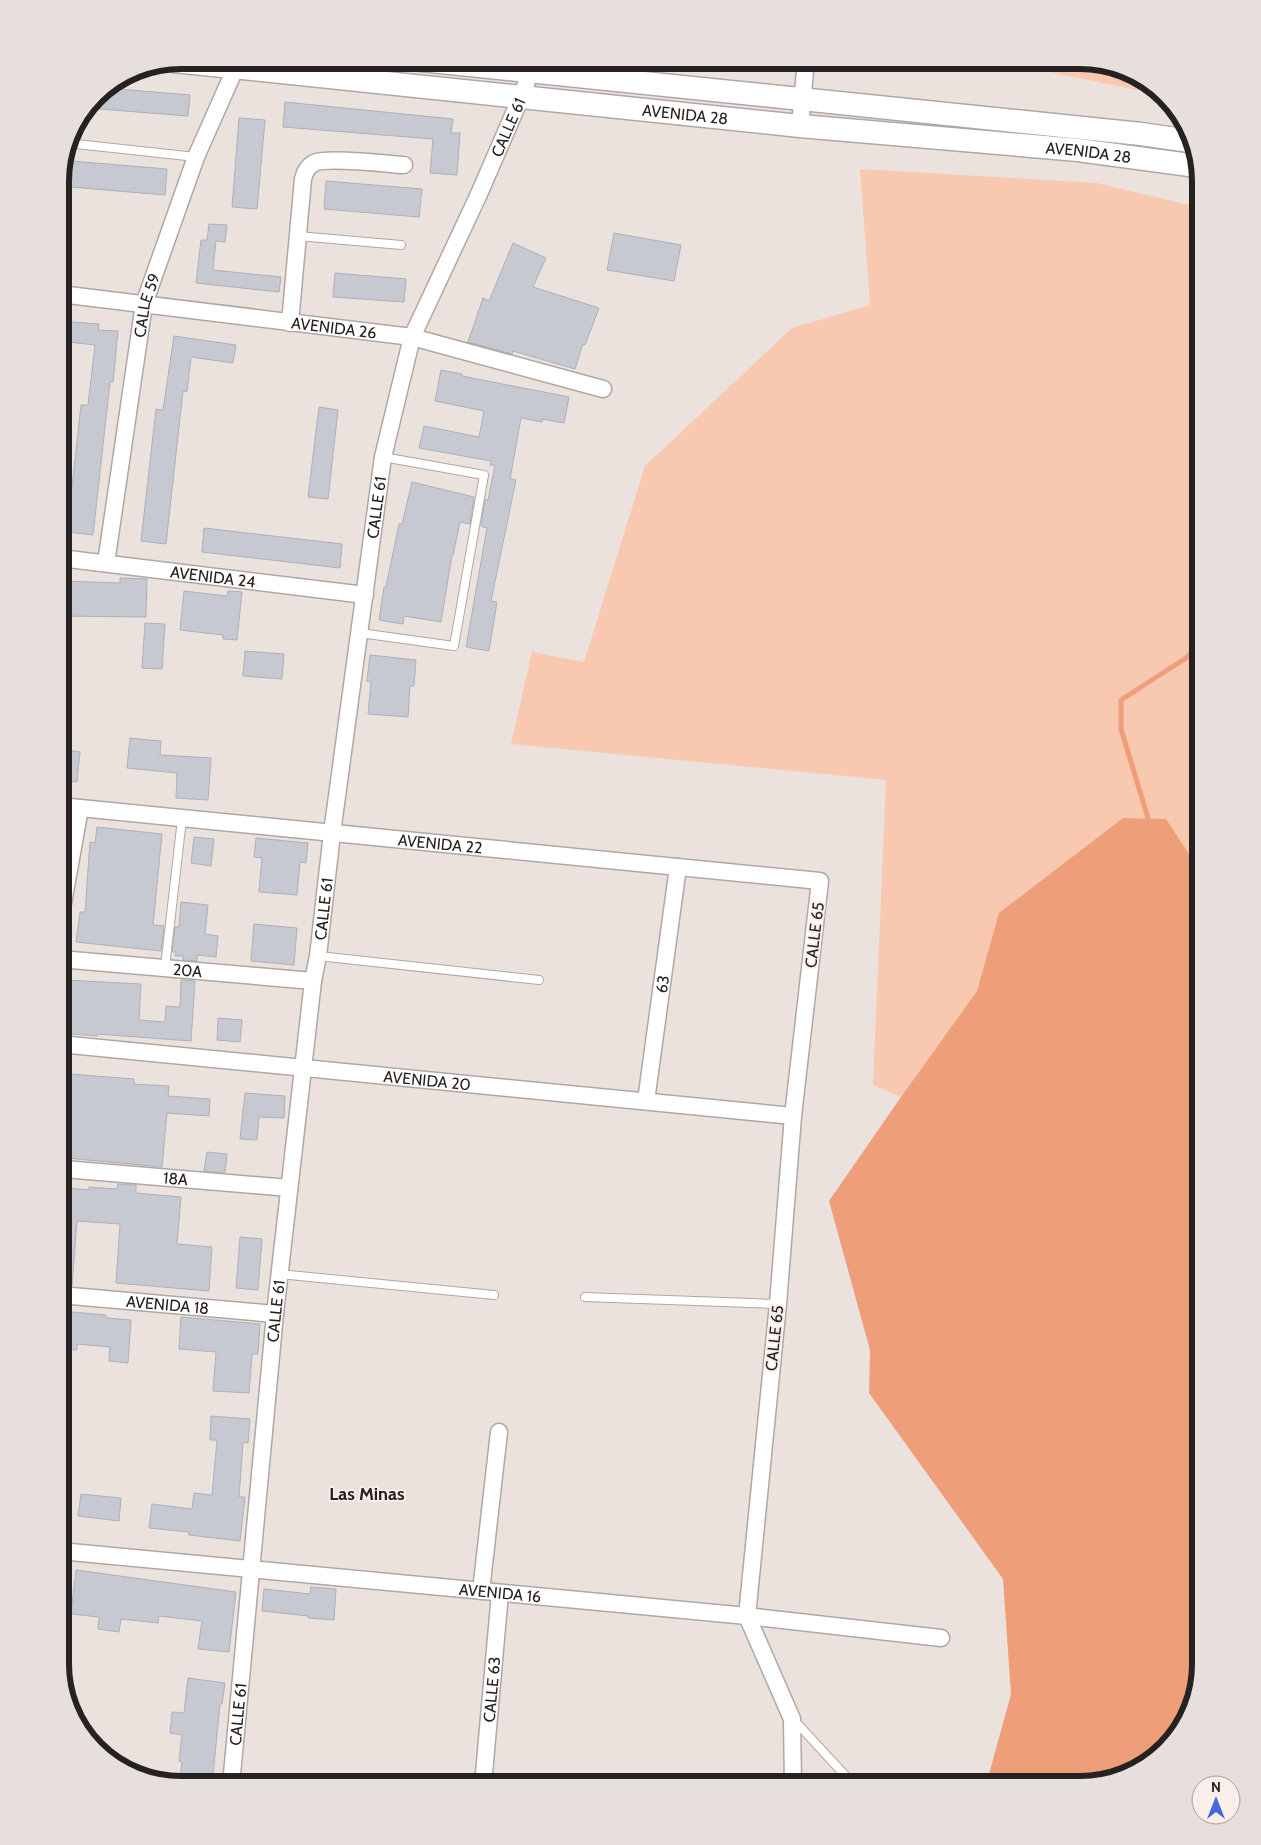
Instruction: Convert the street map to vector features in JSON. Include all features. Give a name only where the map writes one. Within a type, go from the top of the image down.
[{"type":"main road","name":"AVENIDA 28","points":[[280,69],[521,97],[800,126],[1087,151],[1191,165]]},
{"type":"main road","name":"AVENIDA 28","points":[[555,69],[803,100],[1141,134],[1185,141]]},
{"type":"street","name":"CALLE 59","points":[[106,563],[144,304],[196,158],[235,69]]},
{"type":"street","name":"CALLE 61","points":[[232,1776],[279,1274],[313,981],[318,956],[332,833],[384,456],[412,337],[479,194],[521,97],[530,69]]},
{"type":"street","points":[[800,126],[805,69]]},
{"type":"street","points":[[290,323],[303,179],[306,169],[315,163],[328,161],[404,165]]},
{"type":"street","name":"AVENIDA 26","points":[[69,295],[412,337],[603,389]]},
{"type":"street","name":"AVENIDA 24","points":[[69,559],[365,595]]},
{"type":"street","name":"AVENIDA 22","points":[[69,807],[820,881]]},
{"type":"street","points":[[69,870],[80,808]]},
{"type":"street","name":"63","points":[[646,1101],[678,867]]},
{"type":"street","name":"CALLE 65","points":[[793,1776],[792,1719],[747,1616],[778,1304],[793,1116],[820,881]]},
{"type":"street","name":"20A","points":[[69,960],[313,981]]},
{"type":"street","name":"AVENIDA 20","points":[[69,1045],[793,1116]]},
{"type":"street","name":"18A","points":[[69,1169],[289,1188]]},
{"type":"street","name":"AVENIDA 18","points":[[69,1296],[275,1314]]},
{"type":"street","points":[[481,1591],[499,1432]]},
{"type":"street","name":"AVENIDA 16","points":[[69,1552],[747,1616],[940,1638]]},
{"type":"street","name":"CALLE 63","points":[[484,1776],[500,1593]]},
{"type":"lane","points":[[75,144],[196,158]]},
{"type":"lane","points":[[298,236],[401,245]]},
{"type":"lane","points":[[360,633],[454,646],[484,475],[384,456]]},
{"type":"lane","points":[[165,967],[182,819]]},
{"type":"lane","points":[[318,956],[539,980]]},
{"type":"lane","points":[[279,1274],[494,1295]]},
{"type":"lane","points":[[585,1297],[778,1304]]},
{"type":"lane","points":[[792,1719],[846,1776]]},
{"type":"shaded area","points":[[1087,69],[1102,71],[1130,80],[1148,92],[1040,70]]},
{"type":"shaded area","points":[[860,169],[1097,183],[1192,206],[1192,858],[1166,819],[1123,818],[1000,913],[977,991],[901,1097],[873,1085],[886,780],[511,744],[532,652],[584,662],[645,466],[792,328],[870,305]]},
{"type":"shaded area","points":[[1123,818],[1166,819],[1192,858],[1191,1679],[1184,1707],[1169,1732],[1159,1743],[1148,1753],[1123,1768],[1095,1775],[988,1776],[1011,1694],[1003,1579],[869,1393],[870,1350],[829,1201],[977,991],[999,913]]},
{"type":"building","points":[[118,89],[190,95],[188,116],[96,109]]},
{"type":"building","points":[[285,102],[453,119],[451,133],[460,133],[457,175],[430,173],[433,139],[283,127]]},
{"type":"building","points":[[239,118],[265,120],[257,209],[232,207]]},
{"type":"building","points":[[72,161],[167,169],[165,195],[70,187]]},
{"type":"building","points":[[326,181],[422,189],[419,217],[324,209]]},
{"type":"building","points":[[209,224],[227,225],[225,242],[216,241],[213,270],[281,277],[279,292],[196,283],[201,240],[207,240]]},
{"type":"building","points":[[614,233],[681,245],[674,281],[607,270]]},
{"type":"building","points":[[513,243],[546,258],[533,287],[599,308],[585,345],[583,344],[575,369],[513,351],[512,354],[468,342],[483,298],[489,301]]},
{"type":"building","points":[[335,273],[406,279],[404,302],[333,297]]},
{"type":"building","points":[[69,322],[99,324],[98,330],[118,331],[113,382],[110,382],[93,535],[69,532],[69,514],[81,405],[88,405],[95,345],[69,342]]},
{"type":"building","points":[[174,336],[236,345],[233,363],[191,357],[187,392],[183,391],[166,544],[141,541],[156,409],[163,410]]},
{"type":"building","points":[[441,370],[462,374],[462,376],[569,397],[564,423],[542,419],[542,422],[521,418],[510,479],[516,480],[491,601],[497,602],[489,651],[466,647],[487,528],[481,526],[485,499],[488,500],[495,465],[490,465],[491,461],[419,448],[424,426],[479,437],[484,411],[435,401]]},
{"type":"building","points":[[319,407],[338,410],[328,499],[308,497]]},
{"type":"building","points":[[412,482],[474,497],[470,524],[460,522],[452,555],[441,622],[404,616],[403,624],[379,620],[384,587],[386,587],[399,524],[402,524]]},
{"type":"building","points":[[204,528],[342,544],[340,568],[202,552]]},
{"type":"building","points":[[120,578],[147,579],[146,617],[69,616],[69,581],[120,583]]},
{"type":"building","points":[[184,591],[227,596],[228,591],[242,592],[237,640],[223,639],[223,635],[180,630]]},
{"type":"building","points":[[145,623],[165,624],[162,669],[142,668]]},
{"type":"building","points":[[245,651],[284,654],[282,679],[243,676]]},
{"type":"building","points":[[370,655],[416,660],[414,686],[410,686],[408,717],[368,714],[371,682],[367,681]]},
{"type":"building","points":[[130,738],[161,741],[160,755],[211,758],[208,800],[176,798],[177,773],[127,768]]},
{"type":"building","points":[[69,750],[80,752],[77,782],[69,781]]},
{"type":"building","points":[[97,827],[162,834],[153,925],[164,926],[161,951],[76,942],[80,912],[85,912],[90,842],[95,843]]},
{"type":"building","points":[[194,837],[214,839],[211,866],[191,863]]},
{"type":"building","points":[[256,838],[308,843],[306,863],[300,862],[297,895],[259,892],[262,858],[254,857]]},
{"type":"building","points":[[181,902],[208,905],[205,934],[218,936],[216,957],[197,955],[197,961],[183,960],[183,956],[175,956],[176,952],[172,952],[175,927],[179,927]]},
{"type":"building","points":[[254,924],[297,928],[294,965],[251,961]]},
{"type":"building","points":[[69,980],[141,984],[139,1020],[165,1022],[166,1006],[180,1007],[181,980],[195,981],[191,1041],[97,1034],[97,1036],[69,1034]]},
{"type":"building","points":[[218,1018],[242,1020],[240,1042],[217,1040]]},
{"type":"building","points":[[70,1074],[134,1079],[134,1084],[169,1086],[168,1096],[210,1099],[209,1116],[167,1113],[162,1167],[69,1158],[71,1111],[69,1110]]},
{"type":"building","points":[[245,1093],[285,1096],[284,1118],[259,1117],[257,1140],[240,1139]]},
{"type":"building","points":[[207,1152],[227,1154],[225,1173],[204,1171]]},
{"type":"building","points":[[118,1184],[136,1185],[136,1193],[181,1197],[177,1244],[212,1247],[209,1291],[116,1283],[120,1224],[77,1221],[72,1286],[69,1286],[69,1188],[89,1190],[89,1187],[117,1189]]},
{"type":"building","points":[[240,1237],[262,1239],[258,1290],[236,1288]]},
{"type":"building","points":[[69,1312],[106,1315],[106,1318],[131,1320],[128,1363],[109,1361],[110,1347],[77,1344],[77,1350],[69,1350]]},
{"type":"building","points":[[181,1317],[260,1324],[258,1354],[252,1354],[249,1393],[213,1391],[216,1352],[179,1349]]},
{"type":"building","points":[[211,1416],[250,1419],[248,1443],[243,1442],[239,1497],[245,1497],[240,1541],[189,1535],[189,1532],[149,1528],[152,1504],[192,1509],[194,1493],[212,1495],[217,1440],[210,1440]]},
{"type":"building","points":[[81,1494],[121,1498],[119,1521],[78,1516]]},
{"type":"building","points":[[76,1570],[236,1592],[229,1652],[198,1649],[202,1621],[159,1616],[158,1623],[121,1619],[119,1632],[98,1629],[99,1617],[71,1614]]},
{"type":"building","points":[[311,1587],[336,1589],[334,1620],[262,1611],[264,1589],[310,1594]]},
{"type":"building","points":[[188,1678],[225,1683],[222,1704],[220,1704],[213,1776],[180,1776],[182,1762],[179,1761],[182,1735],[170,1733],[172,1712],[184,1713]]},
{"type":"waterway","points":[[1148,818],[1121,729],[1121,700],[1186,658],[1192,652]]},
{"type":"district","name":"Las Minas","points":[[367,1494]]}]
